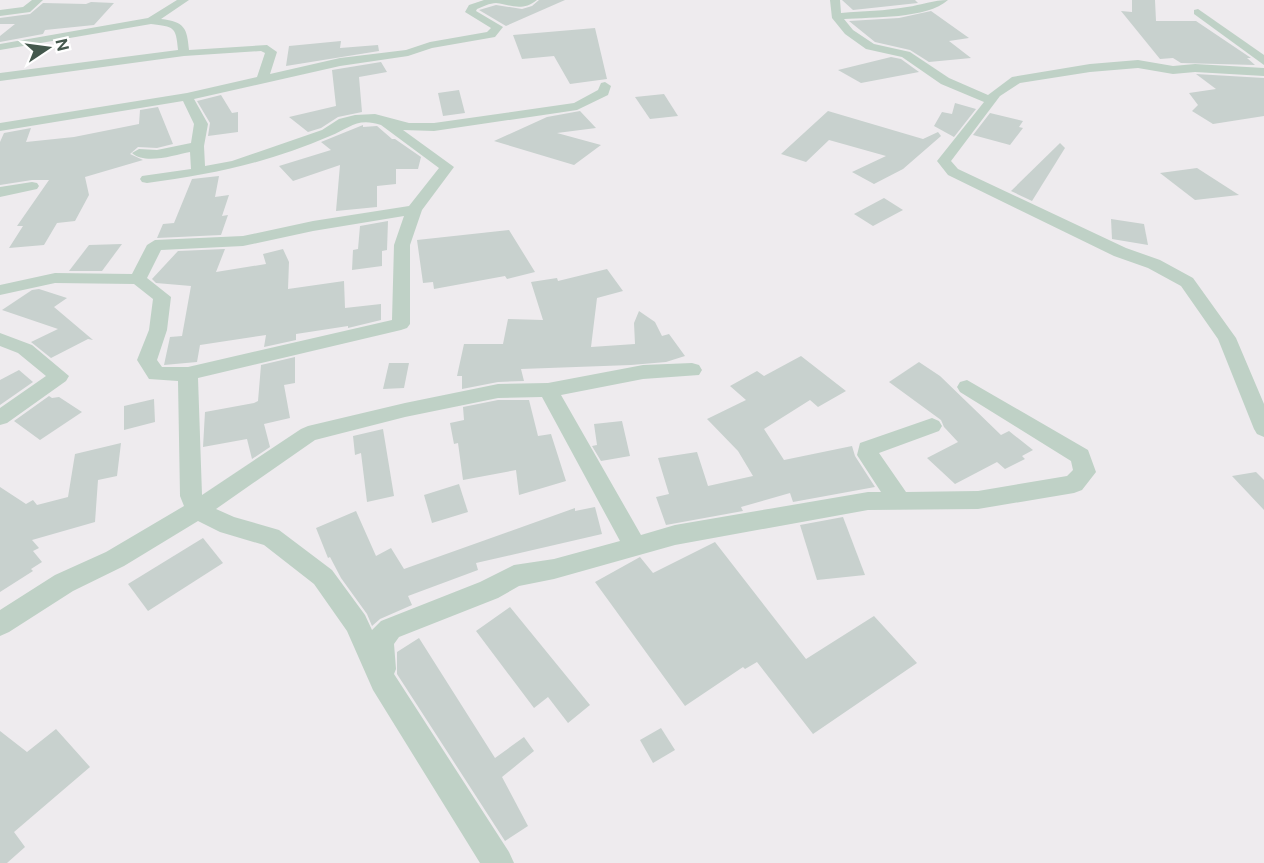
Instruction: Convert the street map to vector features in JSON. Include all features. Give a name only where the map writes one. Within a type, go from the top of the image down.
[{"type":"street","points":[[0,13],[26,10],[38,0]]},
{"type":"street","points":[[151,21],[184,0]]},
{"type":"street","points":[[0,128],[187,97],[340,62],[408,53],[429,45],[491,34],[498,27],[470,12],[473,7],[495,0],[516,5],[532,0]]},
{"type":"street","points":[[836,0],[836,16],[849,32],[870,47],[906,54],[945,81],[992,101]]},
{"type":"street","points":[[836,16],[908,10],[937,4],[943,0]]},
{"type":"street","points":[[1198,12],[1264,61]]},
{"type":"street","points":[[0,47],[151,21],[174,24],[182,32],[184,53]]},
{"type":"street","points":[[0,77],[184,53],[263,47],[271,52],[262,81]]},
{"type":"street","points":[[1264,72],[1195,68],[1173,70],[1138,64],[1090,68],[1016,80],[995,94],[992,101],[944,161],[953,172],[1120,252],[1154,264],[1187,282],[1227,338],[1264,429]]},
{"type":"street","points":[[384,122],[408,127],[434,127],[577,106],[604,92],[605,86]]},
{"type":"street","points":[[187,97],[201,124],[197,146],[198,172]]},
{"type":"street","points":[[0,290],[55,278],[138,279],[162,297],[158,330],[147,360],[156,374],[188,374],[401,324],[402,245],[414,210],[447,167],[426,156],[406,138],[375,118],[344,122],[327,134],[235,165],[147,179]]},
{"type":"street","points":[[140,153],[157,154],[197,146]]},
{"type":"street","points":[[0,192],[32,186]]},
{"type":"street","points":[[138,279],[155,245],[243,241],[313,226],[414,210]]},
{"type":"street","points":[[0,339],[25,349],[59,376],[0,418]]},
{"type":"street","points":[[0,624],[64,583],[115,559],[196,510],[308,434],[405,410],[498,392],[548,390],[643,372],[692,370]]},
{"type":"street","points":[[188,374],[191,496],[196,510],[228,525],[271,537],[322,576],[356,623],[384,681],[498,863]]},
{"type":"street","points":[[384,681],[380,640],[390,629],[489,590],[514,576],[554,569],[675,535],[868,501],[978,500],[1074,484],[1085,472],[1080,456],[967,387]]},
{"type":"street","points":[[548,390],[635,546]]},
{"type":"street","points":[[899,500],[868,455],[868,449],[932,426]]},
{"type":"building","points":[[539,0],[565,0],[506,26],[479,10],[496,5],[522,9],[532,6]]},
{"type":"building","points":[[842,0],[915,0],[918,3],[853,10]]},
{"type":"building","points":[[1132,0],[1155,0],[1156,21],[1196,21],[1251,58],[1247,58],[1255,65],[1181,63],[1173,58],[1160,59],[1121,11],[1132,12]]},
{"type":"building","points":[[91,2],[114,3],[94,25],[45,30],[43,34],[0,42],[0,36],[15,24],[0,24],[0,18],[30,14],[43,3],[86,4]]},
{"type":"building","points":[[931,11],[969,38],[949,41],[971,58],[929,62],[910,50],[875,42],[849,21],[899,18]]},
{"type":"building","points":[[595,28],[607,79],[570,84],[554,56],[522,59],[513,35]]},
{"type":"building","points":[[341,41],[340,48],[378,45],[379,51],[286,66],[289,46]]},
{"type":"building","points":[[891,57],[901,59],[919,72],[861,83],[838,70]]},
{"type":"building","points":[[381,62],[387,72],[359,77],[362,112],[338,117],[321,128],[308,132],[289,117],[336,106],[332,70]]},
{"type":"building","points":[[1196,74],[1264,78],[1264,116],[1213,124],[1192,111],[1198,105],[1189,93],[1216,89]]},
{"type":"building","points":[[459,90],[465,113],[443,116],[438,93]]},
{"type":"building","points":[[664,94],[678,116],[650,119],[635,97]]},
{"type":"building","points":[[221,95],[232,113],[238,112],[238,132],[208,136],[210,123],[197,101]]},
{"type":"building","points":[[955,103],[976,109],[954,137],[934,126],[942,112],[952,114]]},
{"type":"building","points":[[158,107],[173,144],[157,148],[138,147],[130,154],[143,160],[85,177],[89,195],[75,221],[57,223],[44,245],[9,248],[23,226],[17,226],[49,180],[0,185],[0,142],[4,133],[31,128],[26,142],[74,137],[139,124],[140,110]]},
{"type":"building","points":[[580,111],[596,128],[557,133],[601,145],[574,165],[494,141],[547,117]]},
{"type":"building","points":[[828,111],[923,139],[938,132],[941,136],[903,169],[874,184],[852,172],[886,156],[829,140],[806,162],[781,154]]},
{"type":"building","points":[[990,113],[1023,121],[1019,127],[1023,128],[1010,145],[973,135]]},
{"type":"building","points":[[363,125],[363,127],[377,126],[392,139],[421,157],[418,169],[396,169],[396,184],[377,186],[377,207],[336,211],[340,165],[293,181],[279,166],[331,150],[321,142]]},
{"type":"building","points":[[1060,143],[1065,148],[1032,201],[1011,191]]},
{"type":"building","points":[[1197,168],[1239,195],[1195,200],[1160,173]]},
{"type":"building","points":[[219,176],[215,197],[229,195],[222,216],[228,215],[221,235],[157,238],[163,224],[174,223],[192,179]]},
{"type":"building","points":[[884,198],[903,210],[873,226],[854,214]]},
{"type":"building","points":[[1111,219],[1144,224],[1148,245],[1112,239]]},
{"type":"building","points":[[388,221],[387,250],[382,251],[382,266],[352,270],[353,250],[358,249],[360,226]]},
{"type":"building","points":[[509,230],[535,272],[507,279],[505,276],[434,289],[433,282],[423,283],[417,240]]},
{"type":"building","points":[[122,244],[102,271],[69,271],[89,245]]},
{"type":"building","points":[[225,249],[216,272],[266,264],[263,254],[283,249],[289,262],[288,289],[344,281],[345,308],[381,304],[381,320],[348,328],[348,326],[296,334],[296,340],[264,347],[266,335],[200,345],[197,362],[164,365],[170,337],[182,336],[191,286],[156,283],[152,279],[178,251]]},
{"type":"building","points":[[607,269],[623,291],[597,298],[591,347],[635,344],[634,323],[639,311],[655,322],[662,336],[669,334],[685,356],[666,362],[631,365],[521,369],[524,381],[498,382],[462,389],[462,376],[457,376],[464,344],[503,344],[508,319],[543,320],[531,282],[557,278],[558,281]]},
{"type":"building","points":[[39,289],[67,298],[54,307],[93,340],[88,339],[51,358],[31,342],[58,329],[2,310],[32,290]]},
{"type":"building","points":[[801,356],[846,391],[818,407],[810,400],[764,429],[784,460],[852,446],[855,456],[875,487],[793,502],[790,493],[741,507],[743,511],[666,525],[656,497],[669,494],[658,458],[697,452],[708,486],[753,476],[738,451],[707,419],[746,400],[730,386],[757,371],[764,376]]},
{"type":"building","points":[[295,357],[295,383],[284,385],[290,418],[264,424],[270,447],[252,459],[247,439],[203,447],[205,412],[258,401],[261,365]]},
{"type":"building","points":[[919,362],[940,376],[1001,435],[1009,431],[1033,450],[1022,456],[1025,459],[1005,469],[997,462],[955,484],[927,458],[958,442],[944,427],[941,420],[889,382]]},
{"type":"building","points":[[389,363],[409,363],[404,388],[383,389]]},
{"type":"building","points":[[19,370],[33,382],[0,405],[0,380]]},
{"type":"building","points":[[49,396],[59,397],[82,412],[40,440],[14,421]]},
{"type":"building","points":[[154,399],[155,422],[124,430],[124,406]]},
{"type":"building","points":[[498,400],[529,400],[538,436],[551,434],[566,481],[519,495],[516,470],[463,480],[458,443],[454,444],[450,423],[464,420],[463,407]]},
{"type":"building","points":[[622,421],[630,456],[601,461],[592,446],[597,445],[594,424]]},
{"type":"building","points":[[383,429],[394,496],[367,502],[361,453],[355,455],[353,436]]},
{"type":"building","points":[[121,443],[117,476],[98,480],[95,522],[32,540],[39,548],[33,551],[42,562],[31,569],[33,571],[0,592],[0,487],[26,504],[33,500],[37,505],[68,497],[75,454]]},
{"type":"building","points":[[1256,472],[1264,480],[1264,510],[1232,476]]},
{"type":"building","points":[[459,484],[468,512],[432,523],[424,495]]},
{"type":"building","points":[[595,507],[602,534],[476,563],[478,570],[408,596],[412,605],[380,619],[372,626],[367,614],[341,578],[330,557],[328,558],[316,528],[356,511],[376,556],[391,548],[404,569],[575,508],[575,511]]},
{"type":"building","points":[[843,517],[865,575],[817,580],[800,525]]},
{"type":"building","points":[[203,538],[223,563],[148,611],[128,584]]},
{"type":"building","points":[[715,542],[806,659],[874,616],[917,663],[813,734],[757,662],[745,669],[743,667],[685,706],[595,582],[640,557],[653,573]]},
{"type":"building","points":[[510,607],[590,705],[568,723],[548,697],[534,708],[476,631]]},
{"type":"building","points":[[419,638],[495,758],[524,737],[534,751],[502,777],[528,826],[505,841],[397,674],[397,652]]},
{"type":"building","points":[[661,728],[675,750],[653,763],[640,740]]},
{"type":"building","points":[[56,729],[90,767],[14,832],[25,847],[7,863],[0,863],[0,731],[27,752]]}]
